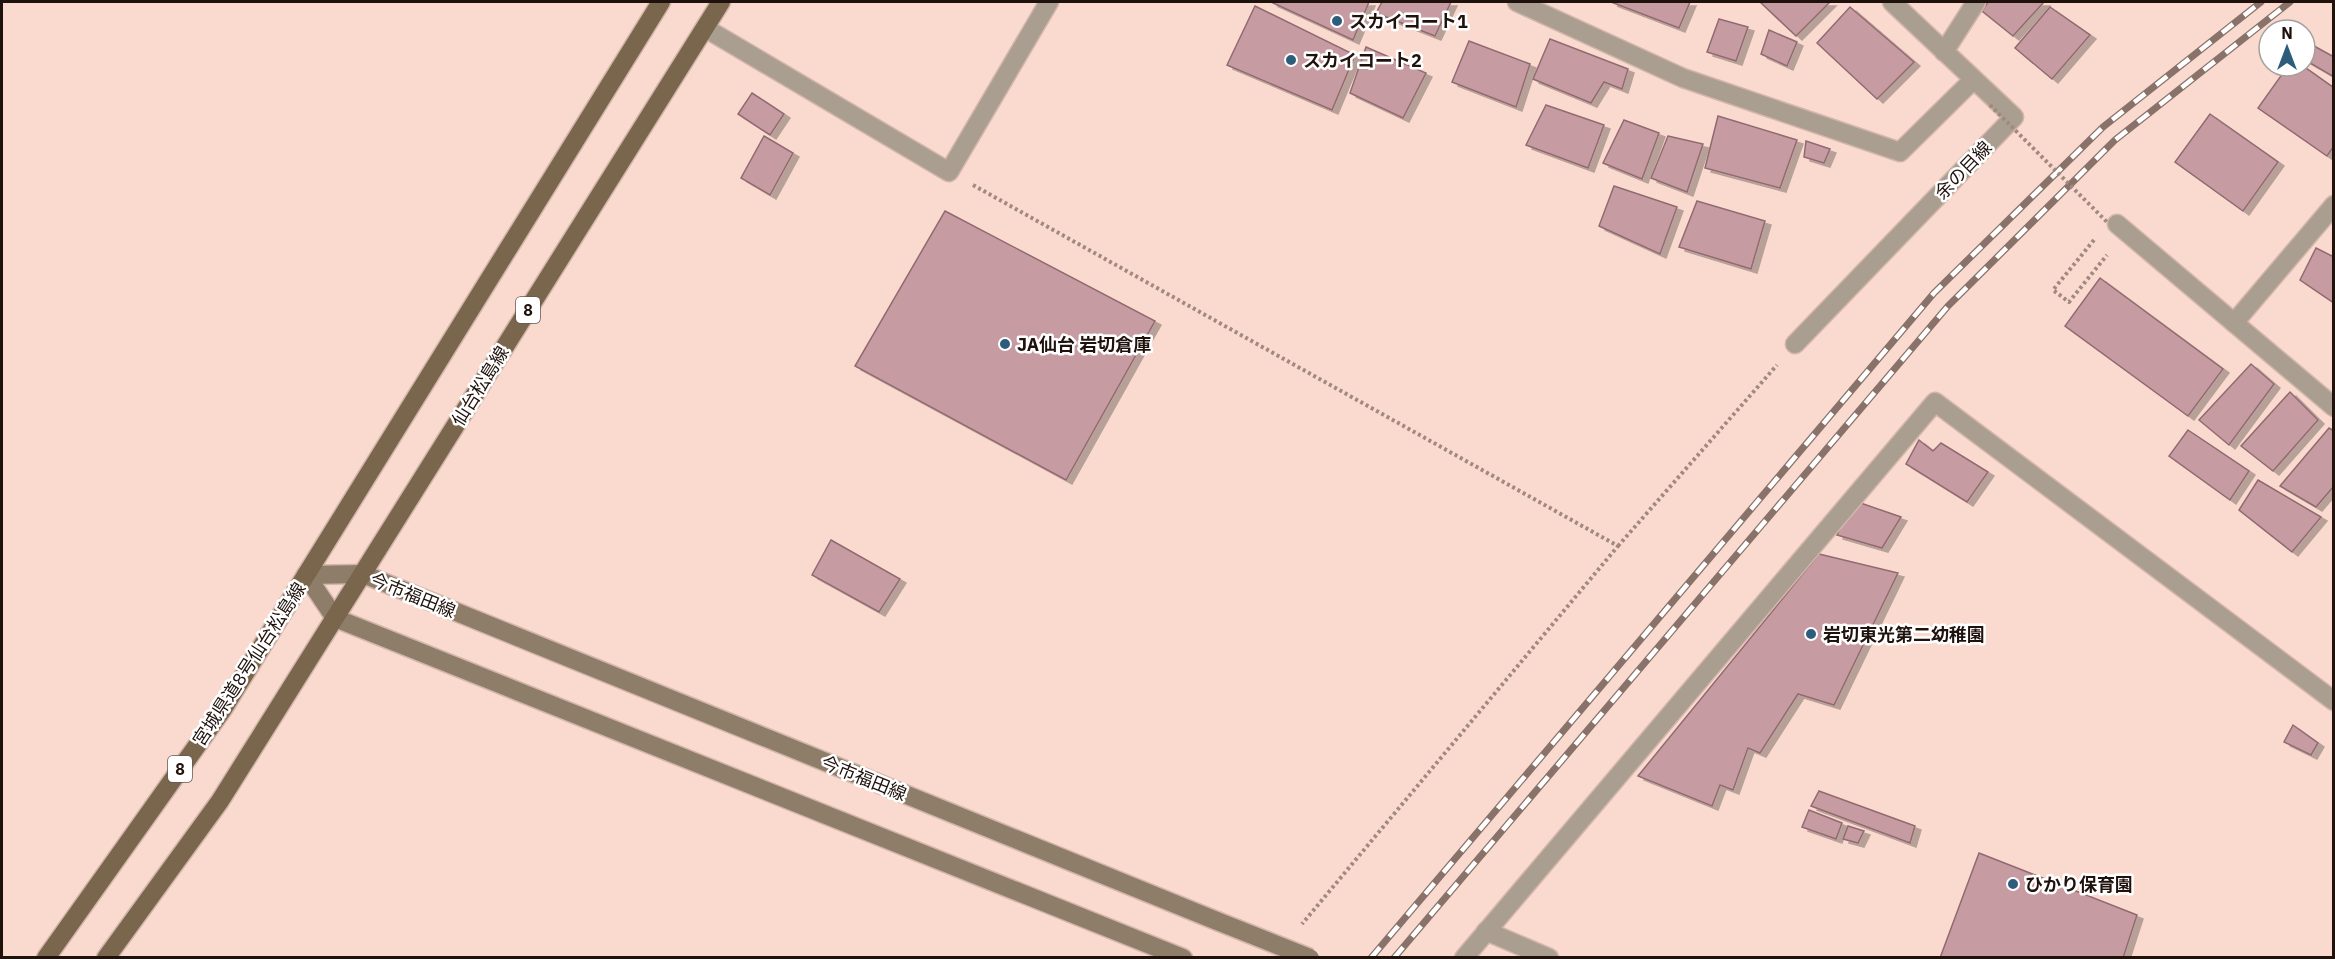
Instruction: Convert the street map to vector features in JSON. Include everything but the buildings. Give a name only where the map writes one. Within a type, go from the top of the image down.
[{"type":"main road","name":"仙台松島線","points":[[335,618],[721,2]]},
{"type":"main road","name":"8","points":[[306,575],[657,3]]},
{"type":"main road","name":"今市福田線","points":[[306,575],[363,574],[1310,957]]},
{"type":"main road","points":[[306,575],[335,618],[1182,957]]},
{"type":"main road","name":"宮城県道8号仙台松島線","points":[[46,957],[223,709],[306,575]]},
{"type":"main road","name":"8","points":[[106,957],[203,826],[335,618]]},
{"type":"street","points":[[705,28],[949,172],[1049,2]]},
{"type":"street","points":[[1517,2],[1683,78],[1900,152],[1973,80]]},
{"type":"street","name":"余の目線","points":[[1795,344],[2014,117],[1892,2]]},
{"type":"street","points":[[1944,52],[1976,2]]},
{"type":"street","points":[[2235,323],[2334,205]]},
{"type":"street","points":[[2122,227],[2334,407]]},
{"type":"street","points":[[1464,957],[1935,402],[2334,701]]},
{"type":"street","points":[[1486,931],[1549,957]]},
{"type":"path","points":[[1990,105],[2108,223],[2053,291],[2069,302],[2122,227]]},
{"type":"path","points":[[949,172],[1618,546]]},
{"type":"path","points":[[1297,930],[1618,546],[1795,344]]},
{"type":"railway","points":[[1371,958],[1934,293],[2103,127],[2261,2]]},
{"type":"railway","points":[[1394,958],[1948,306],[2115,140],[2290,2]]},
{"type":"place","name":"スカイコート1","points":[[1337,21]]},
{"type":"place","name":"スカイコート2","points":[[1291,60]]},
{"type":"place","name":"JA仙台 岩切倉庫","points":[[1005,344]]},
{"type":"place","name":"岩切東光第二幼稚園","points":[[1811,634]]},
{"type":"place","name":"ひかり保育園","points":[[2013,884]]}]
